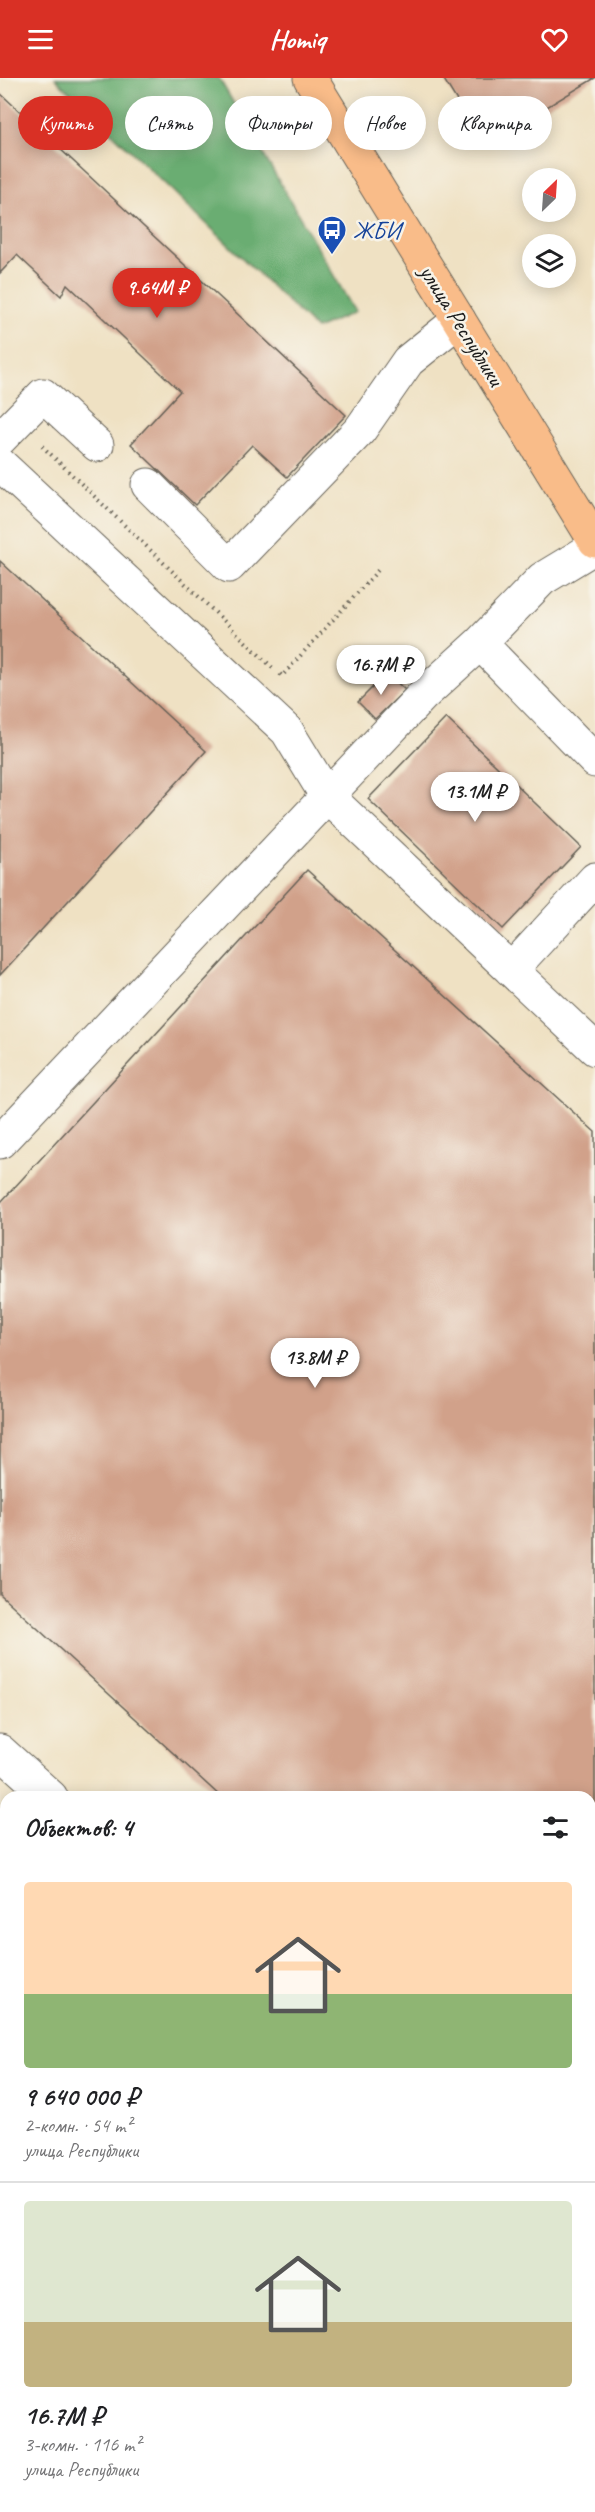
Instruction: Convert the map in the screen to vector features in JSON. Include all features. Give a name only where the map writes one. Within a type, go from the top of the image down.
[{"type":"main road","name":"улица Республики","points":[[310,78],[595,541]]},
{"type":"lane","points":[[147,485],[229,566],[360,430],[408,361],[459,320]]},
{"type":"lane","points":[[0,439],[43,395],[97,445]]},
{"type":"lane","points":[[0,464],[286,730],[326,795],[595,1049]]},
{"type":"lane","points":[[0,1142],[423,695],[480,643],[542,579],[595,547]]},
{"type":"lane","points":[[480,643],[595,761]]},
{"type":"lane","points":[[511,970],[595,879]]},
{"type":"lane","points":[[0,1752],[44,1791]]},
{"type":"green space","points":[[55,78],[219,78],[229,96],[225,96],[225,150],[261,150],[355,312],[316,329],[130,150],[213,150],[213,96],[125,96],[125,145],[113,134],[113,96],[74,96]]},
{"type":"building","points":[[443,78],[595,78],[552,104],[552,96],[454,96]]},
{"type":"building","points":[[0,93],[18,110],[18,150],[61,150],[346,415],[287,477],[252,445],[195,505],[131,444],[180,391],[67,284],[61,296],[17,255],[0,273]]},
{"type":"building","points":[[0,561],[206,751],[0,975]]},
{"type":"building","points":[[387,673],[405,690],[375,719],[358,702]]},
{"type":"building","points":[[446,718],[581,847],[503,929],[368,799]]},
{"type":"building","points":[[307,870],[595,1132],[595,1791],[214,1791],[0,1594],[0,1203]]},
{"type":"place","name":"ЖБИ","points":[[332,256]]}]
